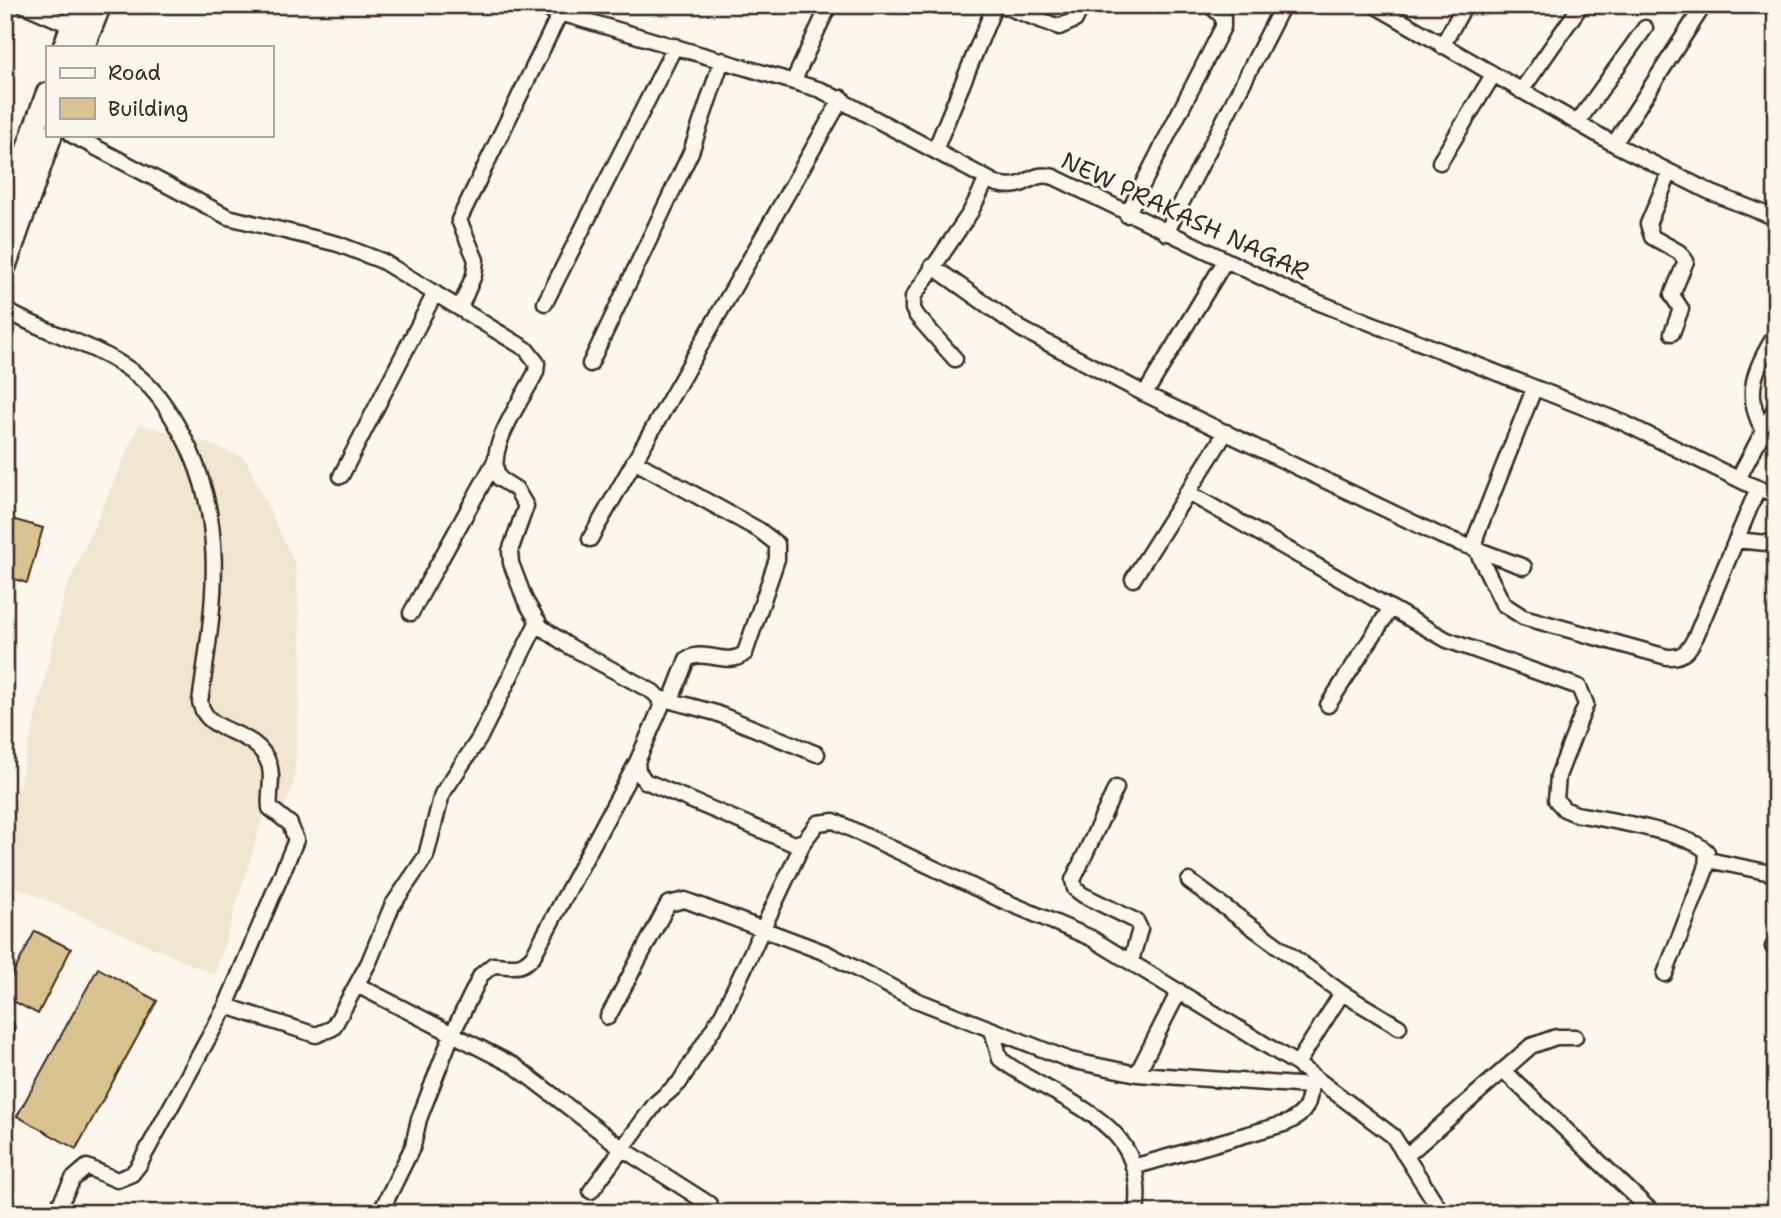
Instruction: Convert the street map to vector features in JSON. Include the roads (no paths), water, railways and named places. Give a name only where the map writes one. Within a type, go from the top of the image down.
[{"type":"main road","points":[[64,46],[80,5]]},
{"type":"main road","points":[[83,46],[100,5]]},
{"type":"main road","points":[[5,212],[44,117]]},
{"type":"main road","points":[[5,266],[51,136]]},
{"type":"street","points":[[24,5],[72,26]]},
{"type":"street","name":"NEW PRAKASH NAGAR","points":[[533,5],[793,80],[842,98],[987,179],[1013,188],[1043,174],[1054,177],[1127,215],[1360,321],[1625,423],[1776,495]]},
{"type":"street","points":[[793,80],[829,5]]},
{"type":"street","points":[[935,150],[995,5]]},
{"type":"street","points":[[1001,5],[1059,27],[1068,26],[1075,20],[1082,5]]},
{"type":"street","points":[[1127,215],[1223,27],[1223,17],[1210,5]]},
{"type":"street","points":[[1166,233],[1283,5]]},
{"type":"street","points":[[1374,5],[1614,144],[1670,172],[1776,218]]},
{"type":"street","points":[[1442,46],[1465,5]]},
{"type":"street","points":[[1521,91],[1581,5]]},
{"type":"street","points":[[1614,144],[1704,5]]},
{"type":"street","points":[[460,307],[474,275],[476,260],[459,220],[560,13]]},
{"type":"street","points":[[1577,123],[1645,28]]},
{"type":"street","points":[[545,303],[674,46]]},
{"type":"street","points":[[590,364],[691,152],[722,60]]},
{"type":"street","points":[[1440,162],[1493,75]]},
{"type":"street","points":[[590,539],[842,98]]},
{"type":"street","points":[[74,136],[228,217],[362,253],[460,307],[526,349],[537,363],[530,384],[496,450],[495,461],[500,479],[516,489],[526,506],[512,543],[511,563],[525,600],[538,621],[550,635],[665,699],[725,716],[817,754]]},
{"type":"street","points":[[1670,172],[1648,224],[1652,237],[1679,252],[1686,261],[1672,295],[1681,309],[1672,333]]},
{"type":"street","points":[[954,359],[913,309],[917,286],[970,213],[987,179]]},
{"type":"street","points":[[1145,394],[1225,261]]},
{"type":"street","points":[[932,266],[1021,328],[1145,394],[1441,536],[1524,567]]},
{"type":"street","points":[[341,476],[435,293]]},
{"type":"street","points":[[5,310],[35,327],[112,358],[147,383],[167,407],[182,434],[208,498],[212,522],[214,601],[200,702],[202,712],[208,720],[247,737],[266,758],[271,768],[270,808],[290,824],[296,840],[226,1006],[132,1174],[117,1180],[87,1167],[79,1171],[55,1213]]},
{"type":"street","points":[[1763,430],[1754,414],[1751,387],[1764,352],[1776,334]]},
{"type":"street","points":[[1534,389],[1480,527],[1476,549],[1503,604],[1511,611],[1557,627],[1677,658],[1691,647],[1758,488]]},
{"type":"street","points":[[1738,479],[1776,407]]},
{"type":"street","points":[[1133,579],[1226,432]]},
{"type":"street","points":[[411,613],[495,461]]},
{"type":"street","points":[[380,1213],[413,1146],[419,1119],[452,1034],[487,967],[525,965],[533,956],[637,762],[661,706],[687,659],[704,654],[728,660],[745,653],[777,559],[777,544],[759,530],[634,461]]},
{"type":"street","points":[[1187,492],[1447,640],[1579,687],[1586,704],[1558,776],[1556,800],[1564,809],[1576,814],[1693,842],[1707,852],[1708,860],[1665,974]]},
{"type":"street","points":[[1736,540],[1776,544]]},
{"type":"street","points":[[1328,705],[1391,607]]},
{"type":"street","points":[[226,1006],[316,1035],[324,1034],[333,1028],[393,906],[426,856],[442,794],[486,726],[538,621]]},
{"type":"street","points":[[637,762],[638,771],[654,786],[745,821],[785,842],[794,844],[804,841]]},
{"type":"street","points":[[1116,788],[1073,880],[1075,889],[1083,895],[1136,920],[1140,929],[1131,961]]},
{"type":"street","points":[[590,1191],[656,1103],[680,1083],[723,1013],[804,841],[818,824],[834,821],[997,898],[1074,929],[1131,961],[1297,1064],[1311,1080],[1384,1128],[1406,1156],[1442,1213]]},
{"type":"street","points":[[1708,860],[1776,874]]},
{"type":"street","points":[[1189,881],[1342,993],[1399,1027]]},
{"type":"street","points":[[608,1017],[668,904],[685,900],[826,953],[916,1000],[1070,1059],[1137,1074],[1311,1080]]},
{"type":"street","points":[[356,985],[515,1066],[624,1149],[709,1204]]},
{"type":"street","points":[[1137,1074],[1179,991]]},
{"type":"street","points":[[1297,1064],[1342,993]]},
{"type":"street","points":[[992,1030],[1000,1059],[1103,1123],[1128,1148],[1133,1167],[1136,1213]]},
{"type":"street","points":[[1406,1156],[1519,1054],[1544,1040],[1575,1037]]},
{"type":"street","points":[[1503,1070],[1653,1213]]},
{"type":"street","points":[[1133,1167],[1287,1123],[1302,1116],[1309,1103],[1311,1080]]}]
